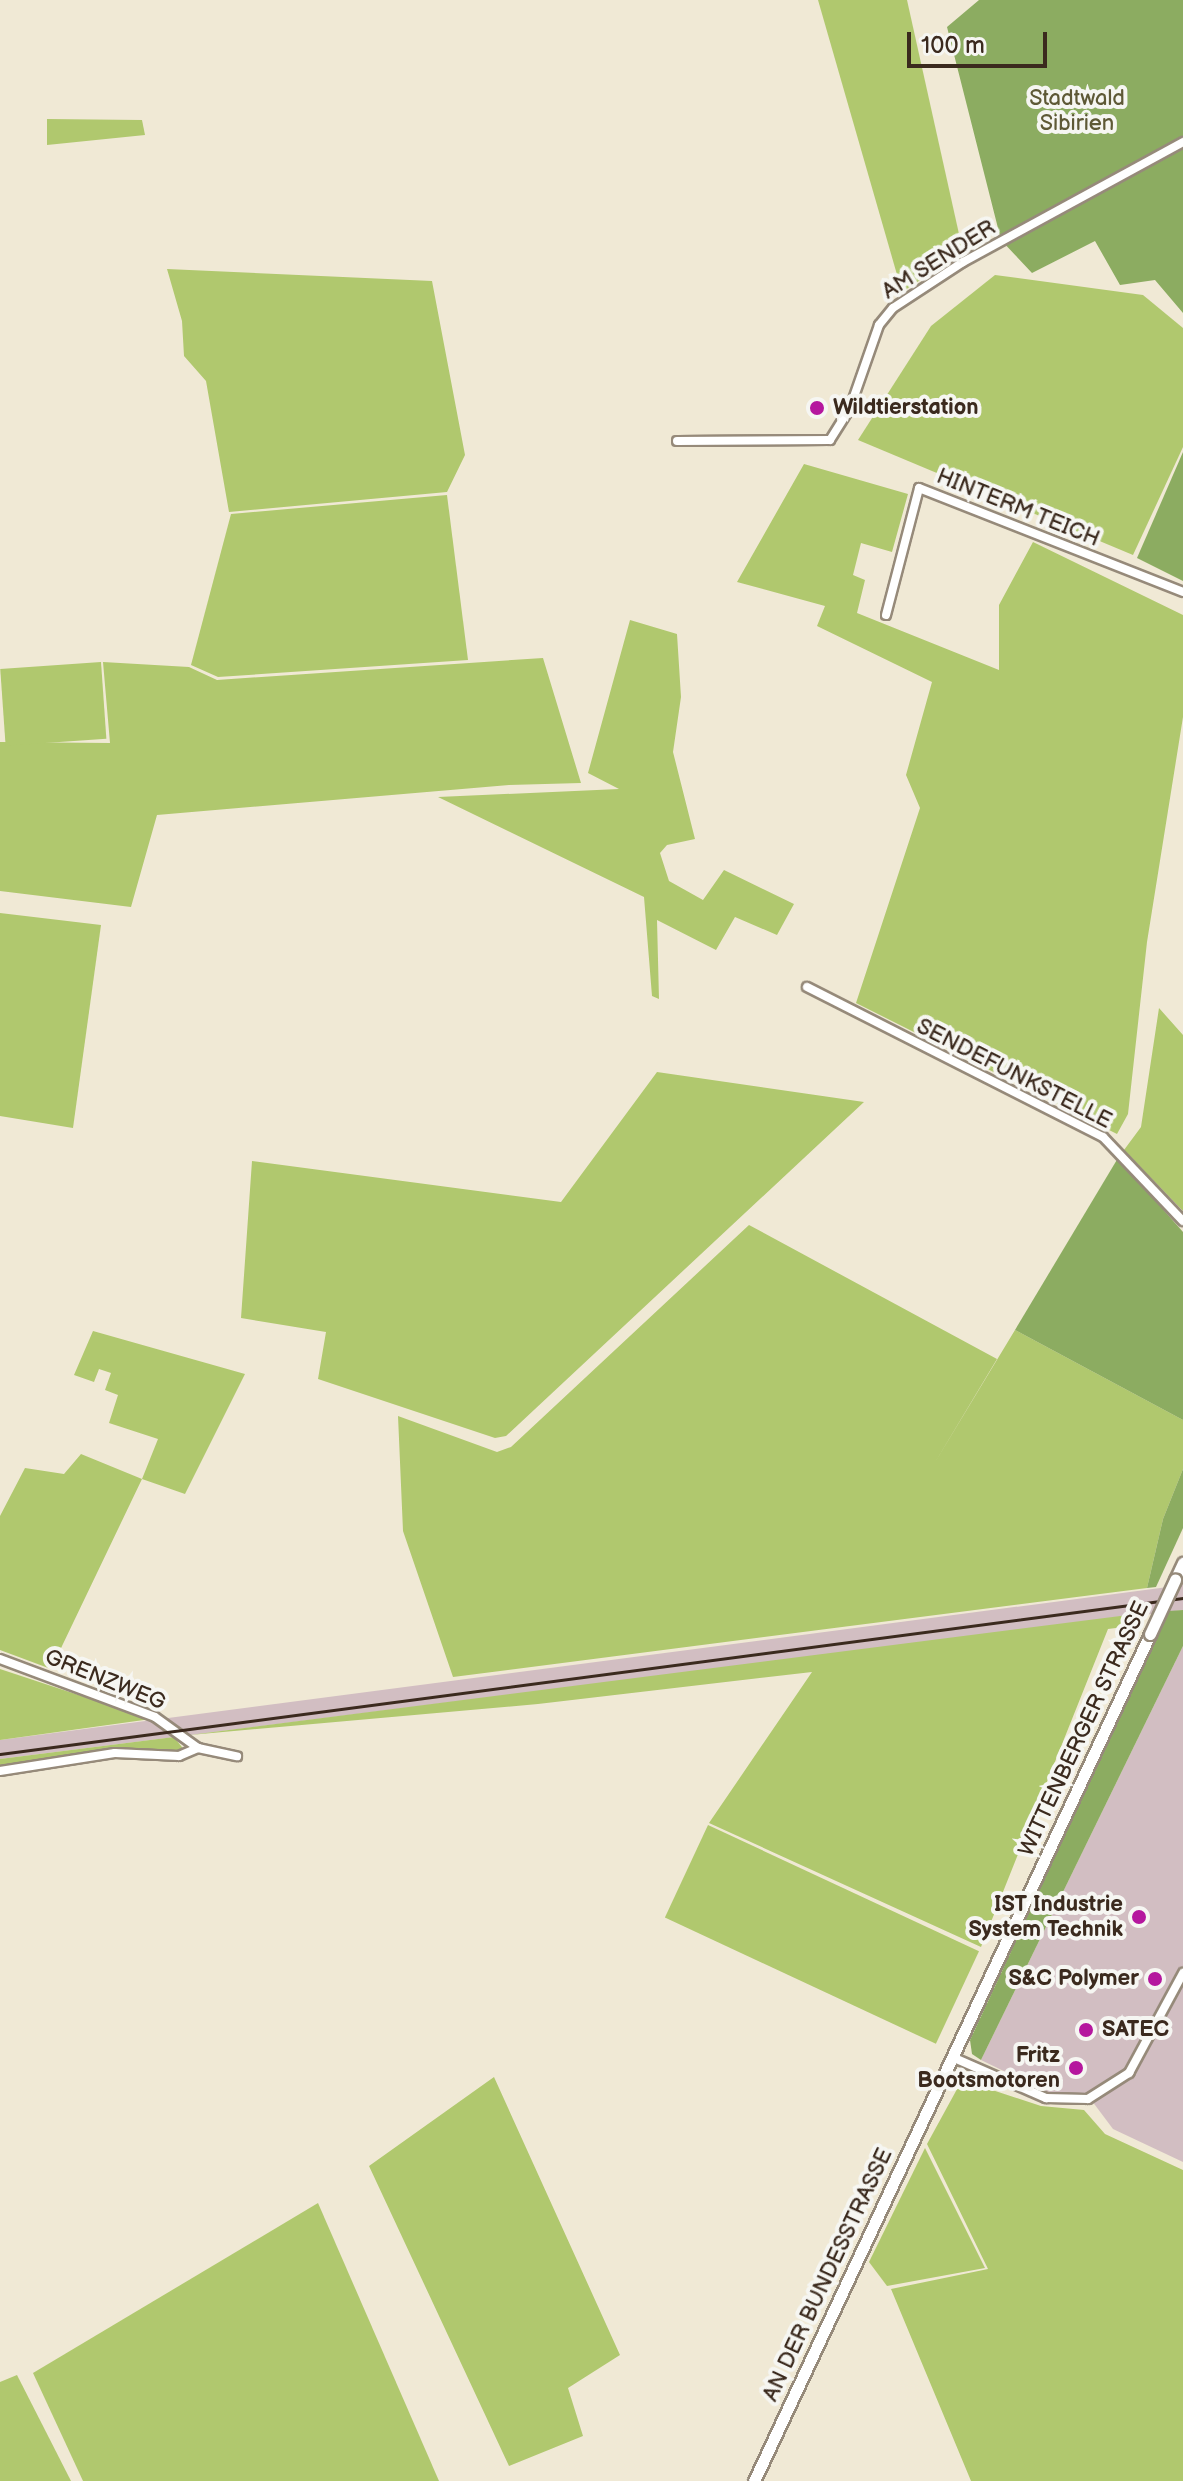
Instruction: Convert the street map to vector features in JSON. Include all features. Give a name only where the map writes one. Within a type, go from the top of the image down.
[{"type":"main road","name":"WITTENBERGER STRASSE","points":[[939,2085],[1183,1563]]},
{"type":"main road","name":"AN DER BUNDESSTRASSE","points":[[754,2481],[939,2085]]},
{"type":"street","name":"AM SENDER","points":[[677,441],[830,440],[850,408],[879,325],[893,308],[963,262],[1183,142]]},
{"type":"street","name":"HINTERM TEICH","points":[[886,615],[919,488],[1183,592]]},
{"type":"street","name":"SENDEFUNKSTELLE","points":[[807,987],[1103,1137],[1183,1221]]},
{"type":"street","name":"GRENZWEG","points":[[0,1659],[155,1717],[198,1748],[237,1756]]},
{"type":"street","points":[[0,1771],[115,1753],[179,1756],[198,1748]]},
{"type":"street","points":[[952,2057],[1046,2098],[1088,2099],[1129,2073],[1183,1973]]},
{"type":"shaded area","points":[[1183,1585],[1183,1610],[0,1759],[0,1740]]},
{"type":"shaded area","points":[[1183,1646],[1183,2162],[1113,2129],[1086,2093],[1049,2093],[981,2060]]},
{"type":"green space","points":[[818,0],[907,0],[963,252],[902,292]]},
{"type":"green space","name":"Stadtwald Sibirien","points":[[979,0],[1183,0],[1183,313],[1155,280],[1120,285],[1095,241],[1032,273],[1001,240],[947,27]]},
{"type":"green space","points":[[47,119],[142,120],[145,135],[47,145]]},
{"type":"green space","points":[[167,269],[432,281],[465,455],[447,492],[229,512],[206,381],[184,356],[182,321]]},
{"type":"green space","points":[[995,275],[1143,295],[1183,328],[1183,447],[1133,555],[858,440],[931,326]]},
{"type":"green space","points":[[1183,452],[1183,581],[1137,558]]},
{"type":"green space","points":[[804,464],[908,494],[892,552],[861,543],[853,575],[865,580],[857,613],[999,670],[999,605],[1033,542],[1183,615],[1183,717],[1147,942],[1128,1114],[1117,1134],[856,1003],[920,808],[906,775],[932,682],[817,626],[825,606],[737,582]]},
{"type":"green space","points":[[447,495],[468,660],[218,677],[191,665],[231,514]]},
{"type":"green space","points":[[630,620],[677,634],[681,697],[673,752],[695,839],[667,845],[660,853],[669,881],[703,900],[724,870],[794,904],[777,935],[735,917],[716,950],[657,920],[659,999],[652,996],[644,897],[438,797],[619,789],[588,773]]},
{"type":"green space","points":[[543,658],[581,783],[509,785],[157,815],[131,907],[0,891],[0,742],[110,743],[103,662],[189,667],[217,680]]},
{"type":"green space","points":[[101,662],[106,739],[6,746],[0,669]]},
{"type":"green space","points":[[0,913],[101,925],[73,1128],[0,1116]]},
{"type":"green space","points":[[1159,1008],[1183,1035],[1183,1211],[1124,1150],[1141,1127]]},
{"type":"green space","points":[[657,1072],[864,1102],[506,1436],[495,1438],[318,1379],[326,1332],[241,1318],[252,1161],[561,1202]]},
{"type":"green space","points":[[1118,1158],[1183,1232],[1183,1420],[1015,1330]]},
{"type":"green space","points":[[749,1225],[997,1359],[934,1464],[1015,1330],[1183,1420],[1183,1469],[1163,1519],[1147,1588],[453,1677],[403,1531],[398,1416],[497,1452],[511,1447]]},
{"type":"green space","points":[[93,1331],[245,1374],[185,1494],[142,1479],[158,1439],[109,1423],[118,1395],[105,1390],[111,1373],[99,1369],[94,1382],[74,1375]]},
{"type":"green space","points":[[81,1454],[142,1479],[51,1669],[0,1650],[0,1516],[25,1468],[64,1474]]},
{"type":"green space","points":[[1183,1469],[1183,1528],[1156,1587],[1147,1588],[1163,1519]]},
{"type":"green space","points":[[1183,1610],[1183,1646],[981,2060],[972,2054],[970,2040],[1169,1611]]},
{"type":"green space","points":[[1144,1613],[1139,1625],[1108,1629],[981,1947],[709,1823],[812,1672],[538,1704],[190,1735]]},
{"type":"green space","points":[[0,1669],[151,1719],[0,1740]]},
{"type":"green space","points":[[174,1737],[185,1751],[114,1752],[0,1767],[0,1759]]},
{"type":"green space","points":[[708,1825],[979,1951],[936,2044],[665,1917]]},
{"type":"green space","points":[[494,2077],[620,2355],[568,2388],[583,2436],[509,2466],[369,2166]]},
{"type":"green space","points":[[962,2080],[1041,2106],[1084,2110],[1105,2134],[1183,2170],[1183,2481],[971,2481],[891,2289],[988,2269],[927,2144]]},
{"type":"green space","points":[[925,2148],[985,2268],[887,2286],[869,2262]]},
{"type":"green space","points":[[318,2203],[439,2481],[83,2481],[33,2373]]},
{"type":"green space","points":[[17,2375],[71,2481],[0,2481],[0,2382]]},
{"type":"railway","points":[[0,1754],[1183,1598]]},
{"type":"place","name":"Wildtierstation","points":[[817,408]]},
{"type":"place","name":"IST Industrie System Technik","points":[[1139,1917]]},
{"type":"place","name":"S&C Polymer","points":[[1155,1979]]},
{"type":"place","name":"SATEC","points":[[1086,2030]]},
{"type":"place","name":"Fritz Bootsmotoren","points":[[1076,2068]]}]
